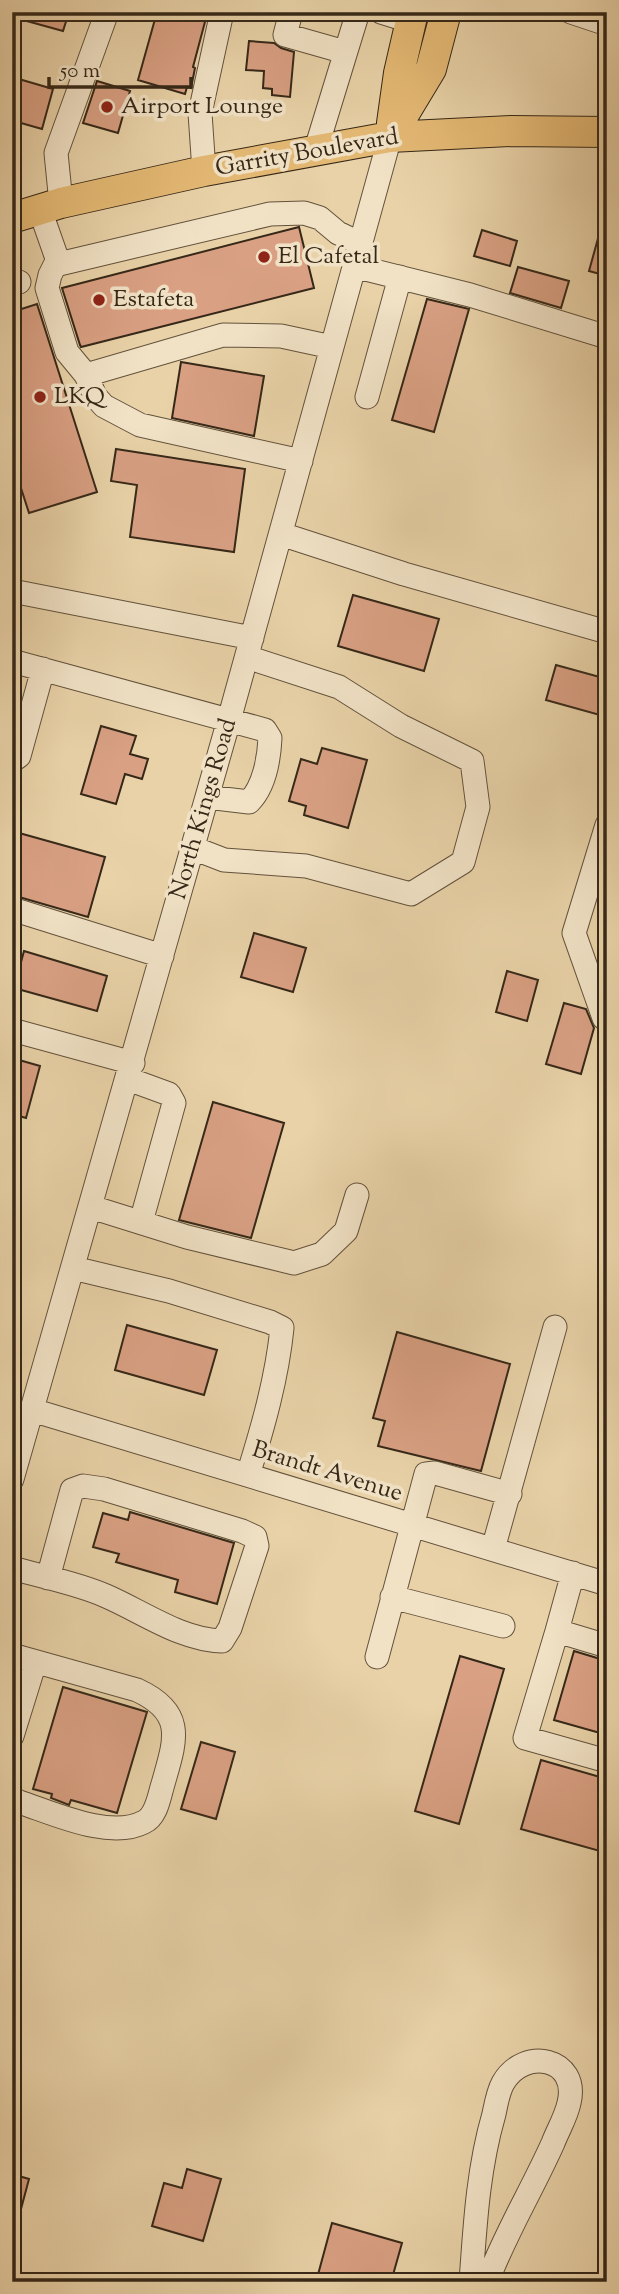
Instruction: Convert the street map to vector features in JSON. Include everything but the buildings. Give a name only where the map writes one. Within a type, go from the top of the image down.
[{"type":"main road","name":"North Kings Road","points":[[390,137],[430,69],[446,12]]},
{"type":"main road","name":"North Kings Road","points":[[390,137],[399,73],[412,17]]},
{"type":"main road","name":"Garrity Boulevard","points":[[37,210],[204,171],[390,137],[511,131],[607,132]]},
{"type":"street","points":[[59,264],[37,210],[107,12]]},
{"type":"street","points":[[204,171],[200,113],[222,12]]},
{"type":"street","points":[[291,12],[285,35],[345,52]]},
{"type":"street","points":[[316,149],[358,12]]},
{"type":"street","points":[[381,12],[412,17]]},
{"type":"street","points":[[571,12],[607,24]]},
{"type":"street","name":"North Kings Road","points":[[12,1479],[193,848],[390,137]]},
{"type":"street","points":[[301,461],[140,425],[104,406],[95,396],[86,375],[67,352],[47,288],[55,265],[270,214],[304,213],[320,218],[338,233],[357,255],[400,277],[471,295],[607,337]]},
{"type":"street","points":[[367,397],[400,277]]},
{"type":"street","points":[[86,375],[222,335],[281,336],[332,347]]},
{"type":"street","points":[[281,534],[404,575],[607,632]]},
{"type":"street","points":[[12,591],[249,648],[338,687],[401,726],[472,761],[478,807],[463,862],[411,894],[306,866],[224,860],[193,848]]},
{"type":"street","points":[[12,661],[265,730],[270,738],[270,754],[257,794],[248,802],[207,797]]},
{"type":"street","points":[[12,761],[19,756],[43,669]]},
{"type":"street","points":[[604,1018],[573,933],[607,825]]},
{"type":"street","points":[[12,909],[162,956]]},
{"type":"street","points":[[12,1030],[130,1071],[169,1094],[174,1103],[141,1222]]},
{"type":"street","points":[[91,1207],[187,1237],[294,1263],[322,1254],[346,1231],[357,1195]]},
{"type":"street","points":[[73,1268],[169,1292],[282,1328],[279,1359],[259,1440],[247,1475]]},
{"type":"street","points":[[493,1549],[555,1327]]},
{"type":"street","name":"Brandt Avenue","points":[[32,1410],[607,1584]]},
{"type":"street","points":[[377,1657],[425,1474],[435,1473],[510,1494]]},
{"type":"street","points":[[12,1568],[103,1594],[160,1623],[207,1641],[222,1641],[230,1628],[257,1546],[255,1537],[242,1531],[104,1489],[83,1486],[72,1490],[48,1578]]},
{"type":"street","points":[[573,1573],[525,1738],[607,1761]]},
{"type":"street","points":[[392,1597],[503,1626]]},
{"type":"street","points":[[556,1631],[607,1646]]},
{"type":"street","points":[[12,1655],[137,1690],[153,1697],[165,1708],[176,1740],[156,1809],[146,1822],[121,1828],[96,1827],[12,1798]]},
{"type":"street","points":[[12,1736],[35,1662]]},
{"type":"street","points":[[471,2282],[480,2173],[502,2085],[519,2065],[529,2061],[554,2064],[569,2080],[569,2105],[487,2282]]},
{"type":"place","name":"Airport Lounge","points":[[107,107]]},
{"type":"place","name":"El Cafetal","points":[[264,257]]},
{"type":"place","name":"Estafeta","points":[[99,300]]},
{"type":"place","name":"LKQ","points":[[40,397]]}]
